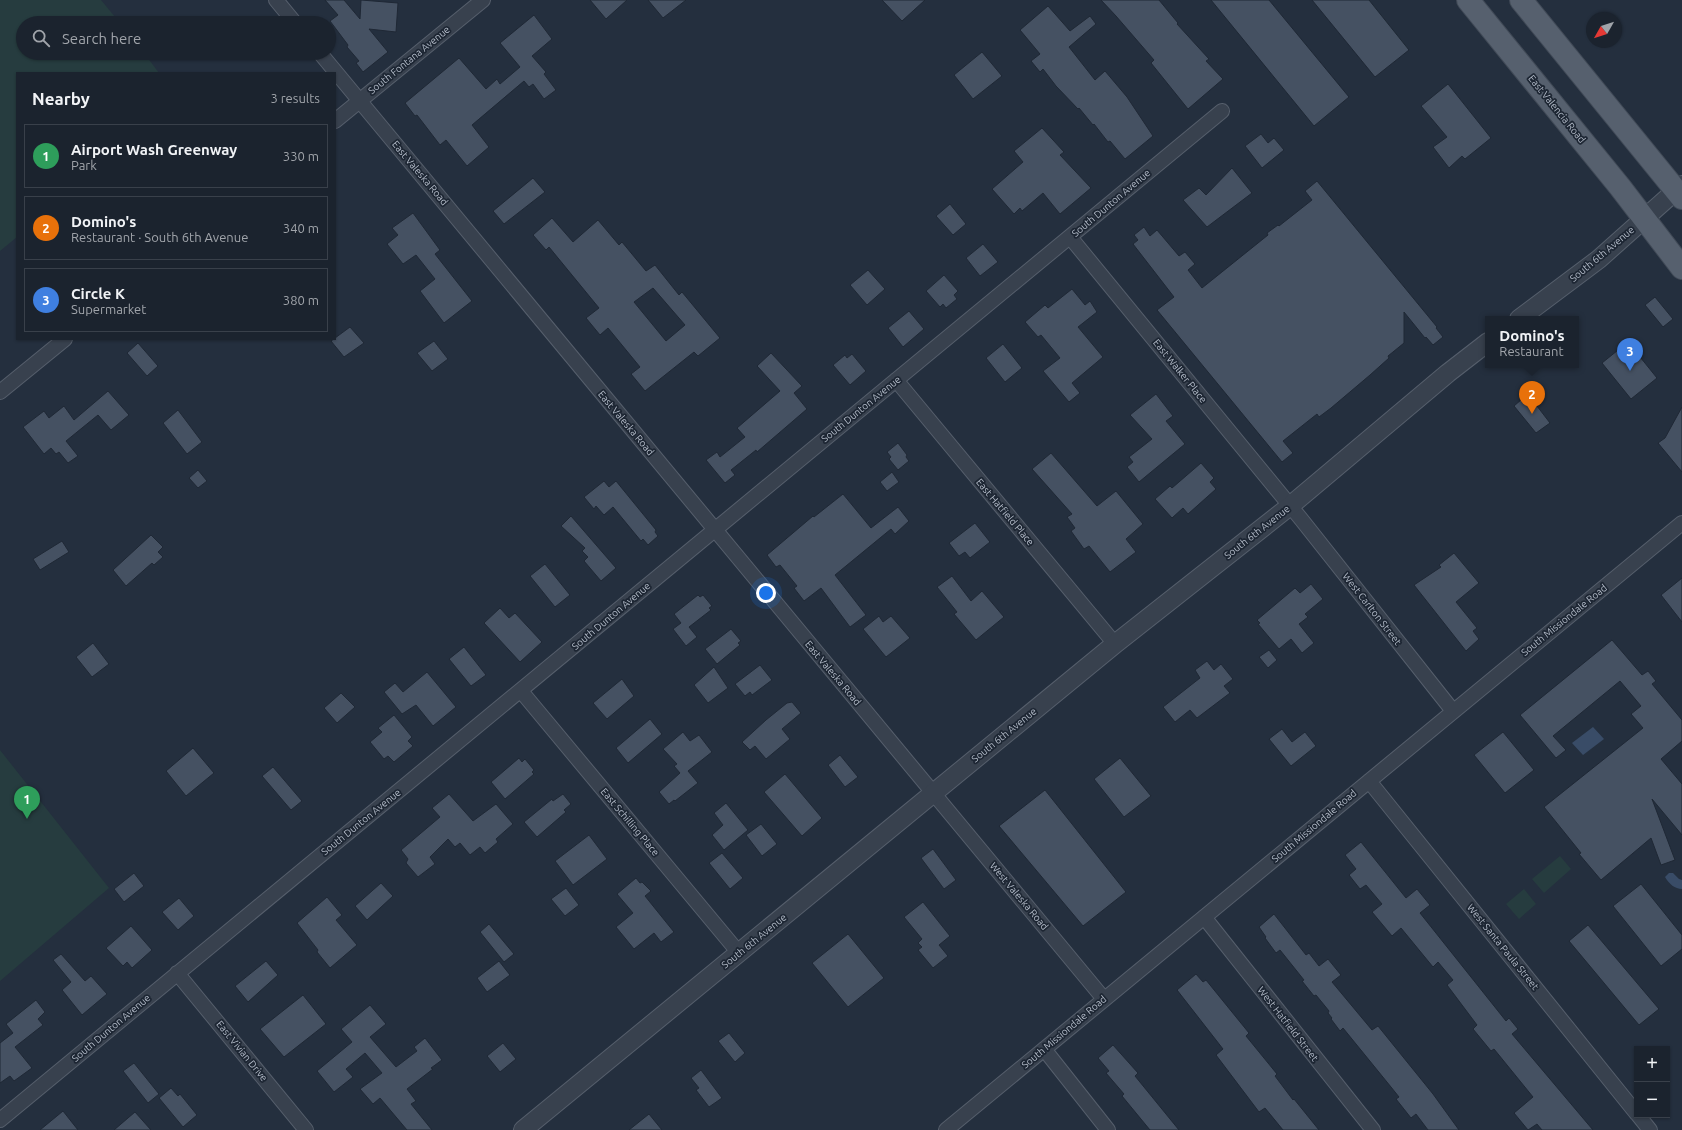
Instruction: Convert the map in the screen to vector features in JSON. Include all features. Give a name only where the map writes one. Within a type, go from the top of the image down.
[{"type":"main road","name":"East Valencia Road","points":[[1468,0],[1645,218],[1682,268]]},
{"type":"main road","points":[[1521,0],[1680,191]]},
{"type":"street","points":[[276,0],[289,16]]},
{"type":"street","name":"South Fontana Avenue","points":[[336,120],[483,0]]},
{"type":"street","name":"East Valeska Road","points":[[326,60],[933,793]]},
{"type":"street","name":"South Dunton Avenue","points":[[0,1120],[1222,111]]},
{"type":"street","name":"South 6th Avenue","points":[[1523,316],[1598,259],[1645,218],[1680,191]]},
{"type":"street","name":"East Walker Place","points":[[1070,237],[1290,506]]},
{"type":"street","points":[[0,392],[64,340]]},
{"type":"street","name":"South 6th Avenue","points":[[523,1130],[1115,644],[1290,506],[1448,373],[1485,344]]},
{"type":"street","name":"East Hatfield Place","points":[[896,380],[1115,644]]},
{"type":"street","name":"West Carlton Street","points":[[1290,506],[1453,711]]},
{"type":"street","name":"South Missiondale Road","points":[[946,1130],[1682,523]]},
{"type":"street","name":"East Schilling Place","points":[[521,691],[739,953]]},
{"type":"street","name":"West Santa Paula Street","points":[[1369,781],[1634,1111]]},
{"type":"street","name":"West Valeska Road","points":[[933,793],[1104,999]]},
{"type":"street","name":"West Hatfield Street","points":[[1204,917],[1373,1130]]},
{"type":"street","name":"East Vivian Drive","points":[[177,973],[306,1130]]},
{"type":"street","points":[[1044,1049],[1108,1130]]},
{"type":"street","name":"West Santa Paula Street","points":[[1640,1118],[1650,1130]]},
{"type":"green space","points":[[0,0],[101,0],[114,16],[16,16],[16,60],[149,60],[158,72],[16,72],[16,238],[0,251]]},
{"type":"green space","points":[[0,750],[109,888],[0,981]]},
{"type":"green space","points":[[1560,856],[1571,869],[1544,893],[1532,879]]},
{"type":"green space","points":[[1524,889],[1536,904],[1519,919],[1506,904]]},
{"type":"water","points":[[1593,727],[1604,739],[1583,755],[1572,743]]},
{"type":"water","points":[[1669,873],[1673,873],[1682,880],[1682,889],[1672,886],[1668,882],[1665,877]]},
{"type":"building","points":[[325,0],[344,0],[360,19],[361,0],[398,3],[396,32],[369,29],[388,52],[363,72],[356,63],[359,61],[347,47],[348,45],[336,29],[336,16],[338,15]]},
{"type":"building","points":[[590,0],[627,0],[606,19]]},
{"type":"building","points":[[648,0],[686,0],[663,18]]},
{"type":"building","points":[[882,0],[925,0],[902,21]]},
{"type":"building","points":[[1101,0],[1159,0],[1178,23],[1177,24],[1209,59],[1206,61],[1223,79],[1188,109],[1151,63],[1154,60]]},
{"type":"building","points":[[1211,0],[1269,0],[1349,97],[1314,126]]},
{"type":"building","points":[[1312,0],[1369,0],[1409,50],[1375,77]]},
{"type":"building","points":[[1048,6],[1070,31],[1090,16],[1096,24],[1069,47],[1095,80],[1105,71],[1127,97],[1153,136],[1125,159],[1110,141],[1108,142],[1079,108],[1078,109],[1056,86],[1043,69],[1040,72],[1031,61],[1040,54],[1020,30]]},
{"type":"building","points":[[534,15],[552,39],[532,56],[546,72],[544,74],[556,90],[544,99],[533,84],[529,87],[524,81],[472,125],[489,147],[467,166],[446,140],[440,145],[417,115],[415,116],[405,103],[459,58],[486,89],[497,79],[500,84],[520,67],[500,43]]},
{"type":"building","points":[[982,52],[1002,76],[973,99],[954,75]]},
{"type":"building","points":[[1448,84],[1491,138],[1465,159],[1462,156],[1449,168],[1433,147],[1447,137],[1421,106]]},
{"type":"building","points":[[1042,128],[1064,152],[1060,155],[1091,188],[1060,214],[1043,193],[1022,211],[1020,208],[1014,214],[992,189],[1023,162],[1014,151]]},
{"type":"building","points":[[1261,134],[1268,143],[1274,138],[1284,150],[1262,168],[1245,146]]},
{"type":"building","points":[[1232,168],[1252,193],[1207,227],[1183,200],[1199,188],[1206,195]]},
{"type":"building","points":[[533,178],[545,192],[504,224],[493,211]]},
{"type":"building","points":[[1317,181],[1437,327],[1436,328],[1443,337],[1433,345],[1426,337],[1425,338],[1404,312],[1404,343],[1388,356],[1389,358],[1370,375],[1331,408],[1319,417],[1317,414],[1283,441],[1293,453],[1282,462],[1157,310],[1174,297],[1133,244],[1138,240],[1134,235],[1144,227],[1150,236],[1157,230],[1179,256],[1185,252],[1195,264],[1188,270],[1202,288],[1268,235],[1267,233],[1278,225],[1279,226],[1312,200],[1305,191]]},
{"type":"building","points":[[950,204],[966,224],[953,235],[936,216]]},
{"type":"building","points":[[413,213],[440,250],[435,254],[472,301],[444,323],[420,291],[435,279],[416,255],[403,264],[387,244],[398,235],[392,228]]},
{"type":"building","points":[[552,218],[573,242],[598,220],[619,245],[622,242],[646,271],[655,265],[679,295],[682,292],[720,338],[698,356],[694,352],[645,391],[631,374],[640,367],[608,328],[600,335],[586,318],[599,308],[549,247],[546,250],[533,235]],"holes":[[[653,288],[685,325],[666,341],[634,302]]]},
{"type":"building","points":[[983,244],[998,262],[980,276],[966,258]]},
{"type":"building","points":[[868,270],[885,289],[867,305],[850,285]]},
{"type":"building","points":[[944,275],[958,291],[954,295],[957,299],[946,308],[943,304],[940,307],[926,291]]},
{"type":"building","points":[[1072,289],[1085,305],[1090,301],[1097,312],[1078,327],[1103,357],[1072,383],[1080,393],[1069,402],[1043,371],[1060,358],[1041,335],[1038,337],[1025,322],[1045,305],[1048,308]]},
{"type":"building","points":[[1655,297],[1673,319],[1663,327],[1645,305]]},
{"type":"building","points":[[909,311],[924,329],[903,347],[888,328]]},
{"type":"building","points":[[350,327],[364,343],[344,357],[331,341],[336,340],[336,337]]},
{"type":"building","points":[[434,341],[448,359],[432,371],[417,353]]},
{"type":"building","points":[[1628,342],[1657,378],[1631,399],[1602,363]]},
{"type":"building","points":[[138,343],[158,366],[147,376],[127,353]]},
{"type":"building","points":[[1003,344],[1022,368],[1005,382],[986,358]]},
{"type":"building","points":[[771,353],[802,386],[794,393],[807,409],[757,452],[756,450],[731,470],[735,475],[725,483],[706,460],[717,452],[720,457],[745,437],[737,428],[780,391],[757,366]]},
{"type":"building","points":[[852,354],[866,371],[850,385],[833,365],[845,355],[847,358]]},
{"type":"building","points":[[108,391],[129,415],[111,430],[98,415],[66,441],[78,456],[68,463],[59,452],[56,454],[51,448],[44,454],[23,427],[44,411],[49,418],[64,406],[74,420]]},
{"type":"building","points":[[1530,392],[1540,404],[1537,406],[1550,423],[1536,433],[1514,406]]},
{"type":"building","points":[[1156,394],[1173,416],[1166,421],[1185,444],[1139,482],[1127,467],[1133,462],[1129,457],[1152,439],[1130,415]]},
{"type":"building","points":[[1682,407],[1682,472],[1658,443],[1665,438]]},
{"type":"building","points":[[178,410],[202,442],[187,454],[163,423]]},
{"type":"building","points":[[898,443],[907,455],[906,457],[909,461],[898,470],[889,459],[891,457],[887,452]]},
{"type":"building","points":[[1051,453],[1097,506],[1116,491],[1143,524],[1126,539],[1136,552],[1110,572],[1089,546],[1084,549],[1071,531],[1075,528],[1067,517],[1072,514],[1032,469]]},
{"type":"building","points":[[1201,463],[1214,478],[1210,482],[1216,489],[1188,514],[1183,508],[1172,518],[1155,499],[1170,486],[1172,488]]},
{"type":"building","points":[[198,470],[207,481],[198,488],[189,478]]},
{"type":"building","points":[[892,472],[899,482],[887,491],[880,482]]},
{"type":"building","points":[[604,481],[609,487],[616,481],[656,530],[655,532],[658,536],[648,545],[643,539],[641,541],[613,507],[604,515],[596,506],[594,509],[584,497]]},
{"type":"building","points":[[843,494],[871,528],[898,507],[909,521],[895,534],[891,529],[835,575],[866,615],[850,627],[821,588],[804,601],[794,588],[797,586],[780,565],[776,567],[767,555],[813,516],[814,517]]},
{"type":"building","points":[[571,516],[616,568],[601,581],[584,561],[588,557],[582,551],[585,548],[561,526]]},
{"type":"building","points":[[975,523],[990,542],[970,558],[965,552],[959,556],[949,543]]},
{"type":"building","points":[[151,535],[163,547],[158,552],[163,557],[154,565],[152,563],[126,586],[113,570]]},
{"type":"building","points":[[62,541],[69,552],[40,570],[33,559]]},
{"type":"building","points":[[1454,553],[1479,583],[1456,602],[1477,628],[1473,631],[1479,639],[1466,651],[1414,585],[1441,567],[1439,565]]},
{"type":"building","points":[[545,564],[570,595],[555,607],[530,576]]},
{"type":"building","points":[[952,576],[971,601],[982,591],[1004,617],[976,640],[954,614],[957,612],[937,587]]},
{"type":"building","points":[[1682,578],[1682,622],[1661,595]]},
{"type":"building","points":[[1311,584],[1323,599],[1305,614],[1308,617],[1299,624],[1314,643],[1302,653],[1291,639],[1279,649],[1258,624],[1260,623],[1257,620],[1295,588],[1300,593]]},
{"type":"building","points":[[698,595],[700,597],[703,595],[712,606],[709,608],[711,610],[689,627],[697,637],[686,646],[673,629],[681,623],[674,614]]},
{"type":"building","points":[[500,608],[509,618],[515,613],[542,642],[520,662],[484,623]]},
{"type":"building","points":[[879,616],[883,622],[891,616],[910,638],[886,657],[863,629]]},
{"type":"building","points":[[731,629],[741,641],[738,643],[740,645],[717,664],[705,649]]},
{"type":"building","points":[[1612,640],[1642,675],[1648,671],[1656,681],[1652,684],[1682,720],[1682,741],[1661,759],[1682,784],[1682,835],[1652,799],[1675,860],[1661,865],[1651,838],[1601,880],[1579,854],[1581,853],[1544,807],[1643,728],[1631,714],[1641,706],[1620,681],[1553,736],[1566,750],[1556,758],[1520,715]]},
{"type":"building","points":[[93,643],[109,664],[92,677],[76,657]]},
{"type":"building","points":[[464,647],[486,675],[471,686],[449,659]]},
{"type":"building","points":[[1269,650],[1277,660],[1268,668],[1259,657]]},
{"type":"building","points":[[1207,661],[1214,670],[1221,664],[1233,679],[1224,686],[1230,693],[1197,718],[1190,710],[1175,722],[1163,707],[1200,678],[1195,670]]},
{"type":"building","points":[[760,665],[772,680],[752,695],[750,692],[745,696],[735,684]]},
{"type":"building","points":[[714,667],[728,688],[708,703],[694,685]]},
{"type":"building","points":[[427,672],[456,707],[433,726],[416,705],[402,714],[384,692],[395,683],[403,692]]},
{"type":"building","points":[[622,679],[634,696],[607,719],[593,703]]},
{"type":"building","points":[[341,693],[355,707],[337,723],[324,708]]},
{"type":"building","points":[[792,702],[801,713],[782,729],[790,739],[766,759],[755,746],[750,750],[742,742],[787,703]]},
{"type":"building","points":[[394,715],[412,737],[408,741],[413,746],[394,762],[388,756],[384,759],[370,742],[382,732],[378,728]]},
{"type":"building","points":[[650,719],[662,734],[628,763],[616,748]]},
{"type":"building","points":[[1282,729],[1292,742],[1305,732],[1316,746],[1291,766],[1269,739]]},
{"type":"building","points":[[683,732],[690,741],[699,735],[712,752],[688,771],[698,783],[669,804],[659,792],[680,773],[674,766],[677,764],[663,749]]},
{"type":"building","points":[[1503,732],[1534,770],[1505,793],[1474,755]]},
{"type":"building","points":[[193,748],[214,773],[186,796],[166,771]]},
{"type":"building","points":[[840,755],[858,777],[845,787],[828,765]]},
{"type":"building","points":[[519,758],[522,762],[525,759],[534,770],[532,772],[534,774],[505,799],[491,782]]},
{"type":"building","points":[[1120,758],[1151,796],[1124,817],[1094,779]]},
{"type":"building","points":[[273,767],[302,801],[291,810],[262,776]]},
{"type":"building","points":[[785,774],[822,818],[802,836],[764,792]]},
{"type":"building","points":[[1045,790],[1126,892],[1083,926],[999,826]]},
{"type":"building","points":[[449,794],[473,821],[496,804],[513,824],[496,839],[498,842],[485,853],[480,847],[470,855],[460,843],[455,847],[448,839],[430,857],[435,864],[418,877],[406,863],[408,859],[401,850],[440,817],[432,808]]},
{"type":"building","points":[[563,794],[571,804],[564,810],[566,812],[537,837],[524,822],[552,799],[553,801]]},
{"type":"building","points":[[726,803],[748,830],[724,850],[712,835],[723,825],[714,813]]},
{"type":"building","points":[[761,824],[777,844],[762,856],[746,835]]},
{"type":"building","points":[[589,835],[607,859],[573,885],[555,861]]},
{"type":"building","points":[[1361,842],[1406,898],[1417,889],[1430,905],[1420,913],[1506,1021],[1509,1018],[1518,1029],[1512,1034],[1593,1130],[1542,1130],[1537,1124],[1528,1130],[1514,1113],[1533,1097],[1494,1049],[1491,1051],[1473,1029],[1477,1025],[1447,985],[1453,980],[1438,962],[1433,967],[1401,928],[1392,936],[1372,912],[1382,904],[1366,885],[1360,889],[1349,875],[1356,869],[1345,855]]},
{"type":"building","points":[[933,849],[956,880],[944,889],[921,858]]},
{"type":"building","points":[[722,853],[743,878],[730,889],[709,863]]},
{"type":"building","points":[[134,873],[144,886],[124,902],[114,889]]},
{"type":"building","points":[[636,878],[651,891],[645,896],[674,932],[661,942],[654,933],[634,949],[616,927],[633,913],[617,894]]},
{"type":"building","points":[[381,883],[393,896],[367,920],[355,906]]},
{"type":"building","points":[[1641,884],[1682,935],[1682,949],[1661,966],[1613,906]]},
{"type":"building","points":[[566,888],[579,905],[565,916],[551,899]]},
{"type":"building","points":[[327,897],[342,915],[336,920],[357,945],[330,968],[297,923]]},
{"type":"building","points":[[179,898],[194,916],[178,930],[162,912]]},
{"type":"building","points":[[923,902],[950,936],[939,945],[948,956],[933,968],[918,950],[922,947],[918,943],[922,939],[904,917]]},
{"type":"building","points":[[1274,914],[1306,955],[1309,953],[1319,966],[1328,959],[1341,975],[1332,982],[1372,1030],[1378,1026],[1433,1094],[1459,1130],[1428,1130],[1416,1114],[1411,1118],[1396,1099],[1399,1097],[1343,1028],[1340,1031],[1331,1019],[1332,1018],[1328,1013],[1329,1011],[1316,995],[1314,996],[1302,981],[1304,980],[1280,950],[1276,953],[1265,938],[1266,937],[1259,927]]},
{"type":"building","points":[[489,924],[514,954],[504,962],[480,932]]},
{"type":"building","points":[[1588,925],[1659,1009],[1639,1025],[1569,941]]},
{"type":"building","points":[[131,926],[152,950],[132,968],[127,962],[123,966],[106,948]]},
{"type":"building","points":[[848,934],[884,978],[848,1007],[812,963]]},
{"type":"building","points":[[61,954],[85,981],[91,976],[107,994],[82,1015],[62,990],[71,982],[53,960]]},
{"type":"building","points":[[266,961],[278,975],[248,1002],[235,986]]},
{"type":"building","points":[[499,961],[510,975],[487,992],[477,978]]},
{"type":"building","points":[[1196,974],[1203,982],[1206,980],[1249,1033],[1246,1036],[1277,1074],[1275,1076],[1293,1100],[1294,1099],[1319,1130],[1283,1130],[1265,1108],[1259,1112],[1216,1055],[1223,1049],[1177,990]]},
{"type":"building","points":[[303,995],[326,1024],[284,1057],[260,1029]]},
{"type":"building","points":[[36,1000],[45,1012],[38,1019],[43,1025],[15,1047],[32,1068],[14,1081],[10,1076],[0,1083],[0,1043],[13,1033],[6,1024]]},
{"type":"building","points":[[370,1005],[386,1024],[370,1037],[396,1067],[417,1051],[414,1047],[425,1038],[442,1060],[407,1089],[416,1101],[411,1104],[432,1130],[407,1130],[380,1098],[373,1104],[360,1089],[382,1073],[365,1053],[346,1069],[353,1077],[334,1092],[317,1071],[352,1042],[341,1029]]},
{"type":"building","points":[[729,1033],[745,1053],[735,1062],[718,1041]]},
{"type":"building","points":[[503,1043],[516,1059],[500,1072],[487,1056]]},
{"type":"building","points":[[1113,1045],[1138,1073],[1135,1076],[1179,1130],[1150,1130],[1122,1096],[1124,1094],[1106,1073],[1109,1071],[1098,1058]]},
{"type":"building","points":[[134,1063],[159,1094],[148,1103],[123,1071]]},
{"type":"building","points":[[701,1070],[722,1098],[709,1107],[696,1090],[699,1088],[691,1078]]},
{"type":"building","points":[[171,1088],[178,1096],[180,1094],[197,1115],[183,1127],[159,1098]]},
{"type":"building","points":[[63,1111],[78,1130],[40,1130]]},
{"type":"building","points":[[135,1112],[151,1130],[114,1130]]},
{"type":"building","points":[[649,1114],[662,1130],[629,1130]]},
{"type":"place","name":"Circle K","points":[[1630,371]]},
{"type":"place","name":"Domino's","points":[[1532,414]]},
{"type":"place","name":"Airport Wash Greenway","points":[[27,819]]}]
